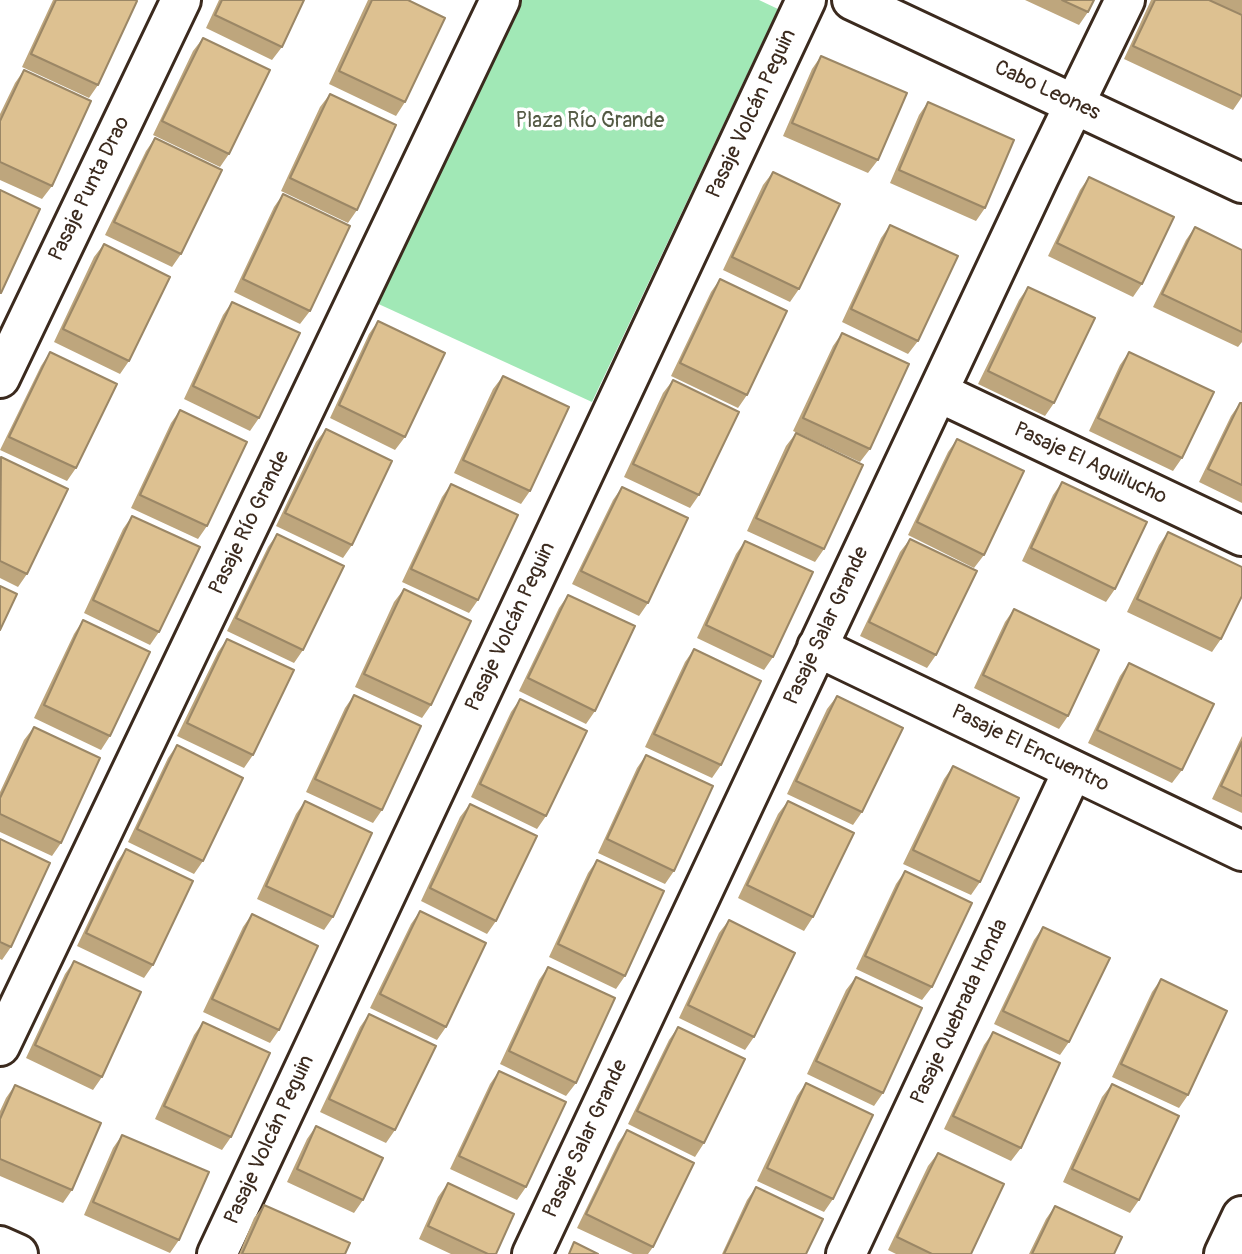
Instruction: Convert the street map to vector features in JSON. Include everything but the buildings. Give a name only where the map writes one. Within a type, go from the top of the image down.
[{"type":"street","name":"Pasaje Punta Drao","points":[[0,378],[181,0]]},
{"type":"street","name":"Pasaje Río Grande","points":[[0,1046],[500,0]]},
{"type":"street","name":"Pasaje Volcán Peguin","points":[[217,1254],[806,0]]},
{"type":"street","name":"Cabo Leones","points":[[852,0],[1242,183]]},
{"type":"street","name":"Pasaje Salar Grande","points":[[532,1254],[1125,0]]},
{"type":"street","name":"Pasaje El Aguilucho","points":[[938,392],[1242,536]]},
{"type":"street","name":"Pasaje El Encuentro","points":[[817,647],[1242,851]]},
{"type":"street","name":"Pasaje Quebrada Honda","points":[[846,1254],[1073,770]]},
{"type":"street","points":[[1224,1254],[1241,1218]]},
{"type":"street","points":[[0,1246],[18,1254]]},
{"type":"green space","name":"Plaza Río Grande","points":[[514,0],[759,0],[778,9],[592,402],[372,301]]}]
